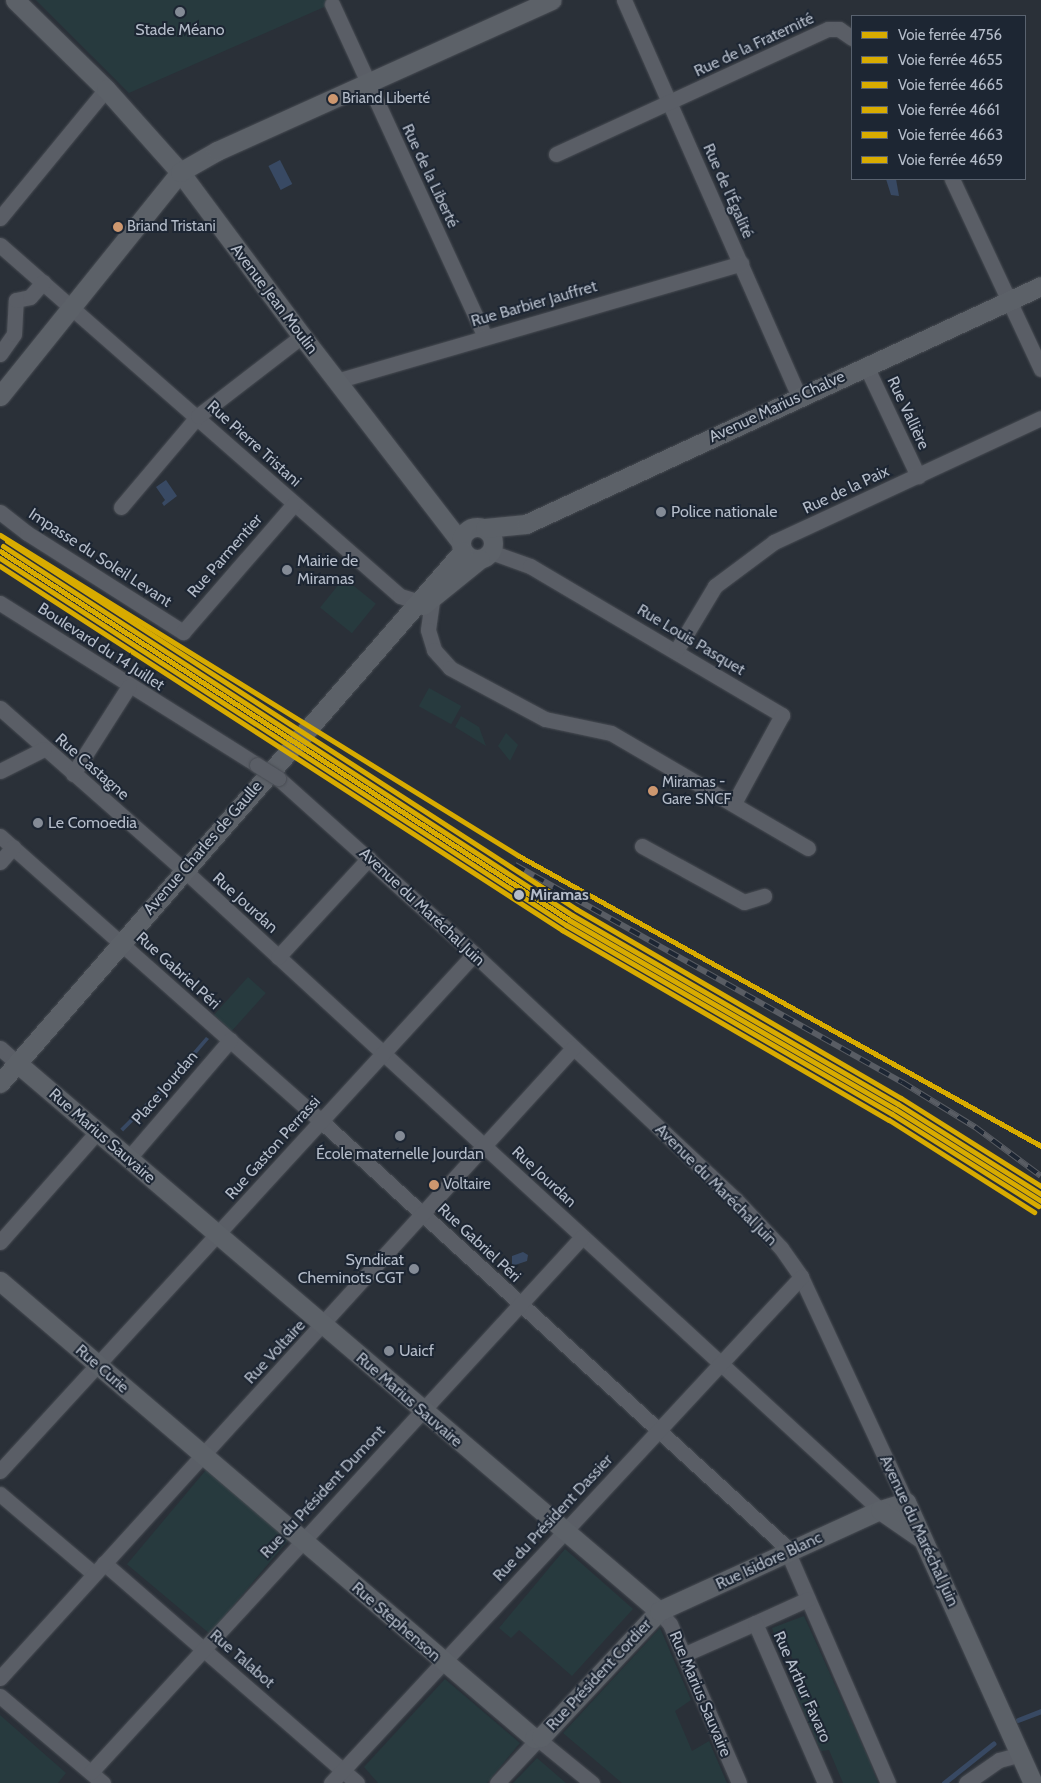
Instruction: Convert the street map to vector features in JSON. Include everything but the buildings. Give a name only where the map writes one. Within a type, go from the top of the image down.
[{"type":"main road","name":"Avenue Jean Moulin","points":[[15,0],[106,89],[180,172],[336,381],[426,493],[461,546]]},
{"type":"main road","points":[[0,396],[180,172],[216,151],[551,0]]},
{"type":"main road","name":"Avenue Marius Chalve","points":[[485,542],[1041,286]]},
{"type":"main road","name":"Avenue Jean Moulin","points":[[426,493],[485,542]]},
{"type":"main road","points":[[418,605],[461,546],[465,531],[485,542]]},
{"type":"main road","points":[[461,546],[470,558],[485,542]]},
{"type":"main road","points":[[418,605],[485,542]]},
{"type":"main road","name":"Avenue Charles de Gaulle","points":[[0,1083],[120,943],[418,605]]},
{"type":"main road","name":"Rue Marius Sauvaire","points":[[17,1063],[562,1532],[659,1611]]},
{"type":"main road","name":"Rue Curie","points":[[0,1281],[202,1457]]},
{"type":"main road","name":"Rue Stephenson","points":[[202,1457],[531,1736],[538,1739]]},
{"type":"main road","name":"Rue Isidore Blanc","points":[[659,1611],[880,1510],[906,1502]]},
{"type":"main road","name":"Avenue du Maréchal Juin","points":[[906,1502],[1033,1783]]},
{"type":"main road","points":[[880,1510],[923,1540]]},
{"type":"main road","name":"Rue Président Cordier","points":[[538,1739],[659,1611]]},
{"type":"street","name":"Rue de l'Égalité","points":[[624,0],[799,397]]},
{"type":"street","name":"Rue de la Liberté","points":[[332,4],[485,336]]},
{"type":"street","name":"Rue de la Fraternité","points":[[556,154],[670,104],[828,29],[839,29],[851,37]]},
{"type":"street","points":[[0,218],[106,89]]},
{"type":"street","points":[[952,180],[1041,369]]},
{"type":"street","name":"Rue Pierre Tristani","points":[[0,245],[71,309],[198,416],[294,504],[400,596],[418,605]]},
{"type":"street","name":"Rue Barbier Jauffret","points":[[336,381],[485,336],[741,264]]},
{"type":"street","points":[[0,354],[14,334],[16,300],[30,297],[42,282]]},
{"type":"street","points":[[121,507],[198,416],[302,336]]},
{"type":"street","name":"Rue Vallière","points":[[866,366],[918,476]]},
{"type":"street","name":"Rue de la Paix","points":[[676,651],[715,586],[774,542],[1041,418]]},
{"type":"street","name":"Rue Parmentier","points":[[183,632],[294,504]]},
{"type":"street","name":"Impasse du Soleil Levant","points":[[0,512],[27,534],[183,632]]},
{"type":"street","name":"Rue Louis Pasquet","points":[[485,542],[676,651],[782,715],[734,803]]},
{"type":"street","name":"Boulevard du 14 Juillet","points":[[0,603],[281,780]]},
{"type":"street","points":[[418,605],[438,656],[450,668],[545,719],[611,733],[734,803],[808,848]]},
{"type":"street","points":[[73,774],[129,686]]},
{"type":"street","name":"Rue Castagne","points":[[0,708],[44,749],[184,870]]},
{"type":"street","points":[[0,771],[44,749]]},
{"type":"street","name":"Avenue du Maréchal Juin","points":[[281,780],[370,858],[474,954],[735,1199],[781,1248],[801,1277],[906,1502]]},
{"type":"street","name":"Rue Gabriel Péri","points":[[0,836],[321,1121],[788,1551]]},
{"type":"street","points":[[642,846],[744,902],[764,896]]},
{"type":"street","points":[[0,862],[13,847]]},
{"type":"street","points":[[278,957],[370,858]]},
{"type":"street","name":"Rue Jourdan","points":[[184,870],[880,1510]]},
{"type":"street","name":"Rue Gaston Perrassi","points":[[0,1471],[474,954]]},
{"type":"street","name":"Place Jourdan","points":[[128,1158],[230,1040]]},
{"type":"street","points":[[0,1048],[17,1063]]},
{"type":"street","name":"Rue Voltaire","points":[[0,1678],[323,1326],[573,1048]]},
{"type":"street","points":[[0,1242],[97,1132]]},
{"type":"street","name":"Rue du Président Dumont","points":[[90,1772],[582,1237]]},
{"type":"street","name":"Rue du Président Dassier","points":[[331,1783],[562,1532],[801,1277]]},
{"type":"street","name":"Rue Talabot","points":[[0,1494],[202,1648],[357,1783]]},
{"type":"street","points":[[788,1551],[888,1783]]},
{"type":"street","points":[[755,1623],[808,1599]]},
{"type":"street","name":"Rue Marius Sauvaire","points":[[659,1611],[670,1624],[739,1783]]},
{"type":"street","name":"Rue Arthur Favaro","points":[[683,1655],[755,1623],[825,1783]]},
{"type":"street","points":[[0,1696],[103,1783]]},
{"type":"street","points":[[497,1783],[538,1739]]},
{"type":"street","name":"Rue Stephenson","points":[[538,1739],[592,1783]]},
{"type":"street","points":[[966,1783],[999,1760],[1021,1754]]},
{"type":"green space","points":[[36,0],[340,0],[129,93]]},
{"type":"green space","points":[[344,578],[376,604],[352,633],[320,608]]},
{"type":"green space","points":[[429,688],[461,706],[451,724],[419,706]]},
{"type":"green space","points":[[461,716],[479,727],[486,746],[455,727]]},
{"type":"green space","points":[[506,733],[518,745],[510,761],[498,746]]},
{"type":"green space","points":[[248,977],[266,993],[232,1031],[214,1015]]},
{"type":"green space","points":[[206,1470],[289,1539],[210,1634],[127,1564]]},
{"type":"green space","points":[[565,1549],[633,1609],[572,1676],[519,1630],[511,1638],[499,1628]]},
{"type":"green space","points":[[804,1616],[878,1783],[843,1783],[829,1750],[821,1751],[793,1687],[803,1685],[789,1650],[780,1651],[772,1628]]},
{"type":"green space","points":[[660,1628],[691,1700],[675,1711],[692,1751],[709,1741],[727,1783],[622,1783],[563,1733]]},
{"type":"green space","points":[[445,1679],[520,1743],[487,1783],[378,1783],[364,1767]]},
{"type":"green space","points":[[0,1715],[66,1773],[58,1783],[0,1783]]},
{"type":"green space","points":[[537,1758],[566,1783],[513,1783]]},
{"type":"water","points":[[280,160],[292,184],[281,190],[268,166]]},
{"type":"water","points":[[886,180],[896,180],[899,196],[891,195]]},
{"type":"water","points":[[166,480],[177,496],[164,506],[162,503],[165,500],[156,487]]},
{"type":"water","points":[[206,1037],[209,1039],[168,1087],[165,1084]]},
{"type":"water","points":[[162,1087],[165,1090],[123,1132],[120,1129]]},
{"type":"water","points":[[523,1252],[528,1255],[527,1261],[512,1266],[512,1256]]},
{"type":"waterway","points":[[1018,1720],[1041,1711]]},
{"type":"waterway","points":[[944,1783],[993,1744]]},
{"type":"railway","points":[[515,865],[902,1082],[975,1127],[1041,1176]]},
{"type":"rail line","name":"4756","points":[[0,535],[519,856],[1041,1146]]},
{"type":"rail line","name":"4659","points":[[7,541],[576,909],[901,1098],[1041,1186]]},
{"type":"rail line","name":"4661","points":[[3,546],[572,915],[898,1104],[1041,1194]]},
{"type":"rail line","name":"4655","points":[[0,551],[569,920],[895,1109],[1041,1201]]},
{"type":"rail line","name":"4665","points":[[0,558],[566,925],[892,1114],[1038,1206]]},
{"type":"rail line","name":"4663","points":[[0,566],[562,930],[889,1120],[1034,1212]]},
{"type":"place","name":"Stade Méano","points":[[180,12]]},
{"type":"place","name":"Briand Liberté","points":[[333,99]]},
{"type":"place","name":"Briand Tristani","points":[[118,227]]},
{"type":"place","name":"Police nationale","points":[[661,512]]},
{"type":"place","name":"Mairie de Miramas","points":[[287,570]]},
{"type":"place","name":"Miramas - Gare SNCF","points":[[653,791]]},
{"type":"place","name":"Le Comoedia","points":[[38,823]]},
{"type":"place","name":"Miramas","points":[[519,895]]},
{"type":"place","name":"École maternelle Jourdan","points":[[400,1136]]},
{"type":"place","name":"Voltaire","points":[[434,1185]]},
{"type":"place","name":"Syndicat Cheminots CGT","points":[[414,1269]]},
{"type":"place","name":"Uaicf","points":[[389,1351]]}]
